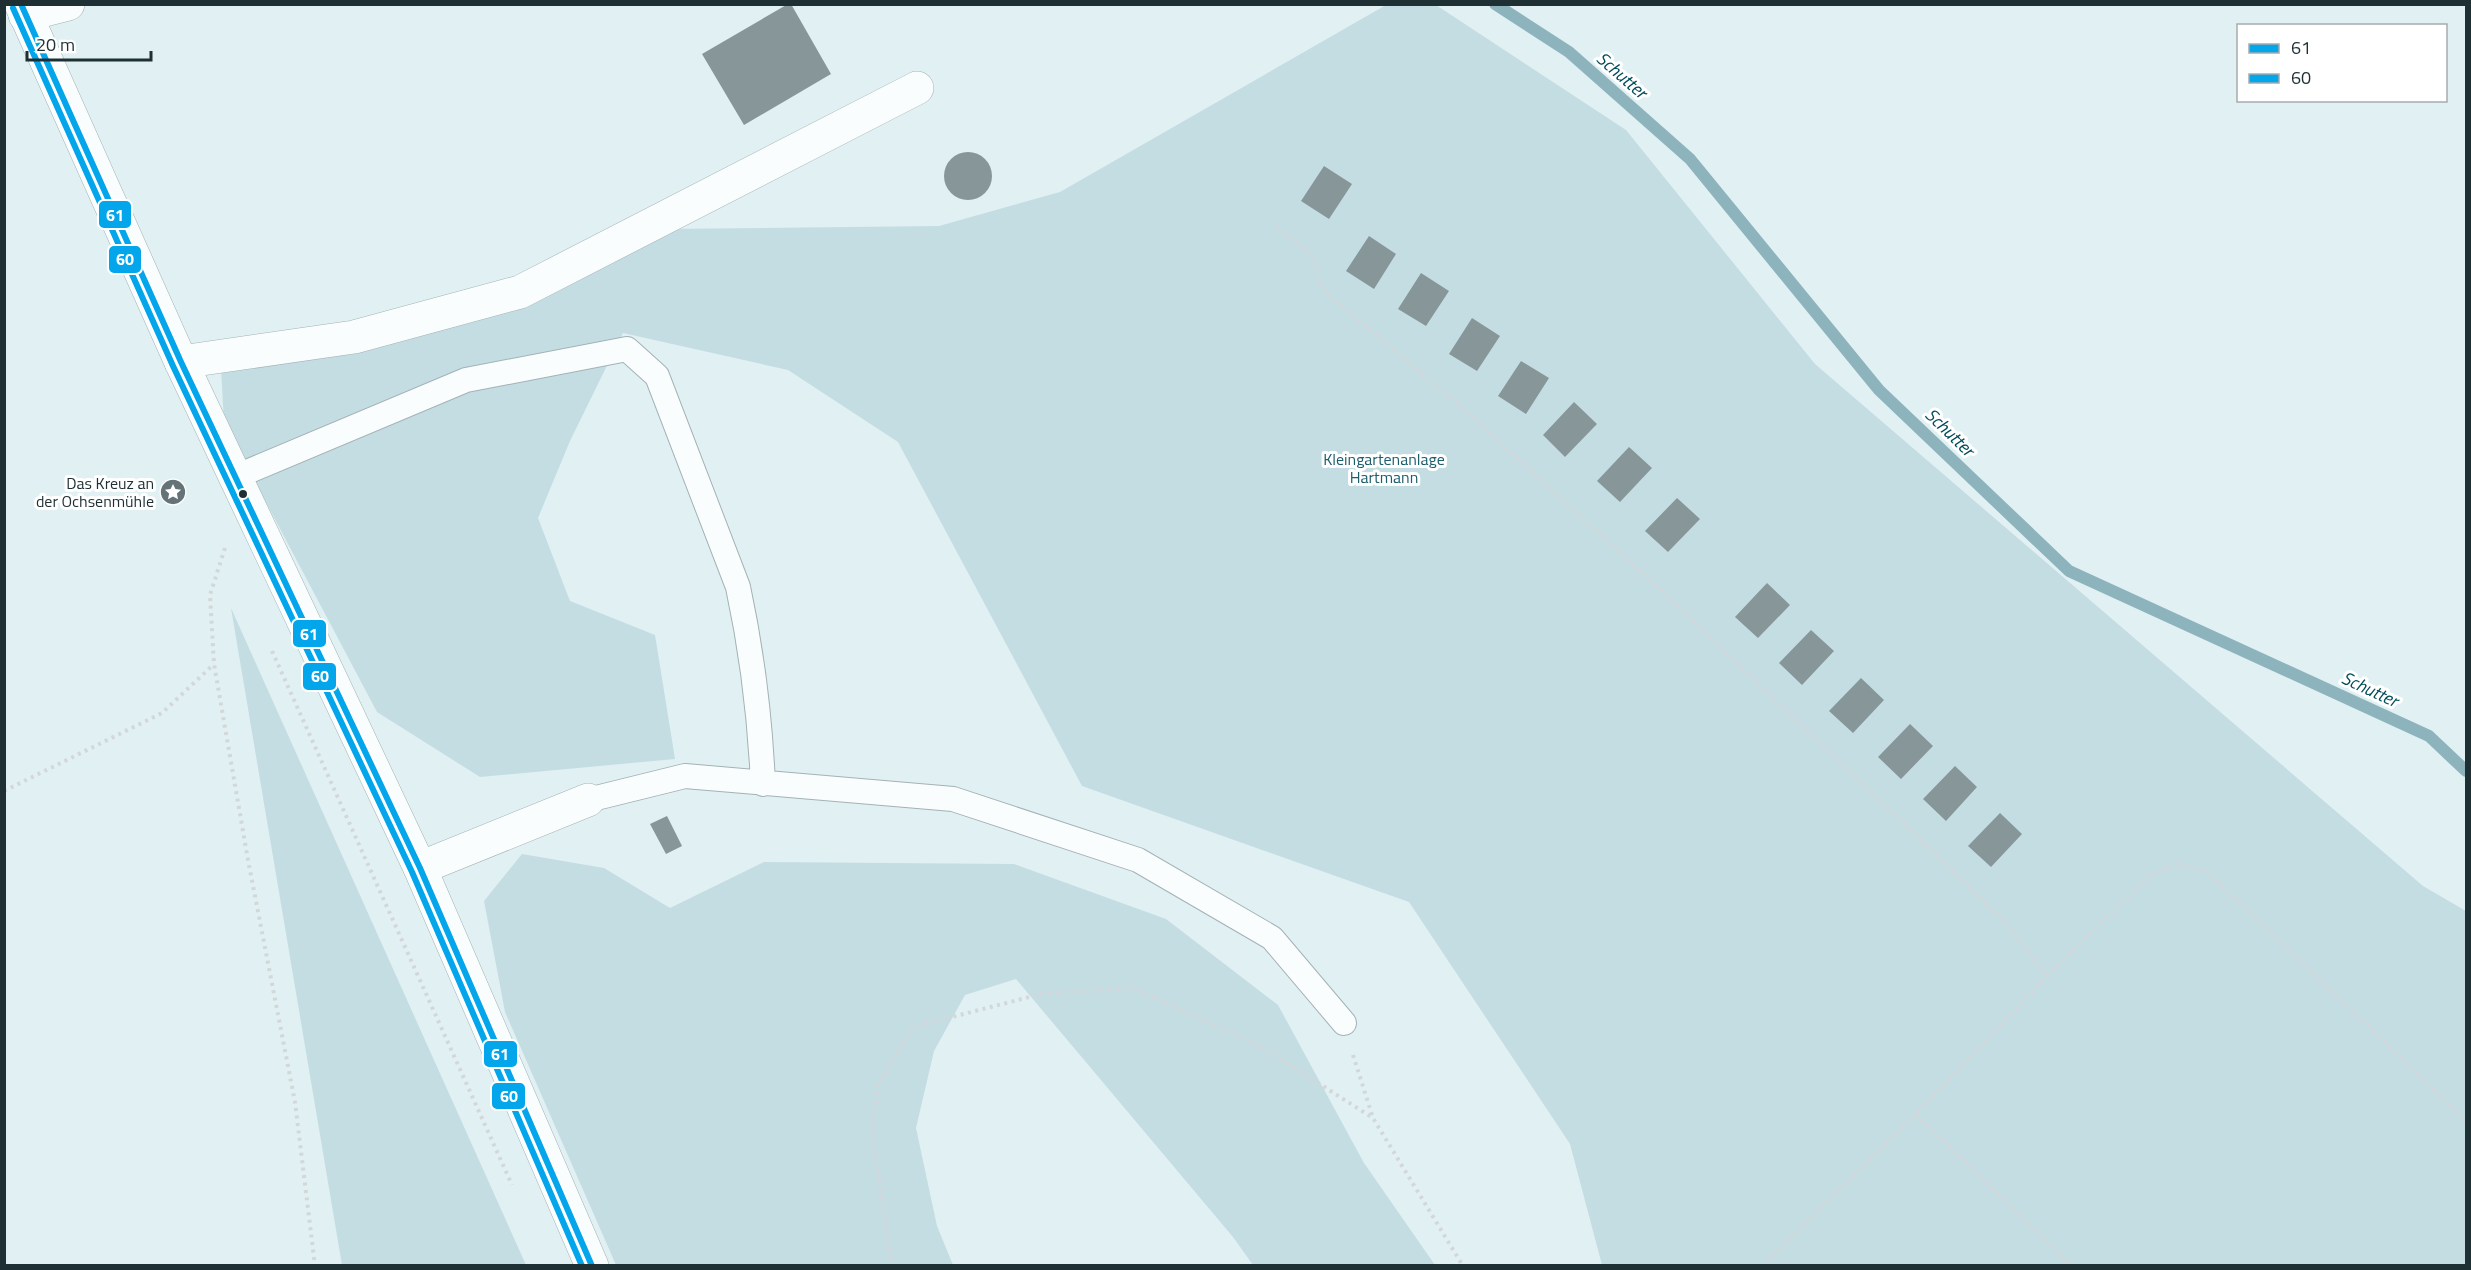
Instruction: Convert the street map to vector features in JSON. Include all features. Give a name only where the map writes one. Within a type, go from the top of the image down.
[{"type":"street","points":[[68,4],[23,10],[255,522],[420,868],[592,1266]]},
{"type":"street","points":[[181,362],[354,337],[520,292],[917,88]]},
{"type":"street","points":[[420,868],[588,800]]},
{"type":"lane","points":[[235,477],[466,380],[627,349],[657,376],[738,586],[746,623],[760,726],[763,784]]},
{"type":"lane","points":[[588,800],[685,776],[953,799],[1138,860],[1272,938],[1344,1023]]},
{"type":"path","points":[[1276,227],[1312,255],[1322,289],[1475,418],[1682,610],[2006,923],[2047,976]]},
{"type":"path","points":[[255,522],[224,548],[210,595],[214,664],[248,860],[295,1102],[315,1266]]},
{"type":"path","points":[[220,537],[229,558]]},
{"type":"path","points":[[271,650],[514,1189]]},
{"type":"path","points":[[4,791],[162,713],[214,664]]},
{"type":"path","points":[[1763,1266],[1916,1114],[2047,976],[2147,877],[2176,864],[2207,871],[2466,1121]]},
{"type":"path","points":[[892,1266],[872,1133],[879,1084],[913,1027],[1041,994],[1133,988],[1260,1046],[1372,1118]]},
{"type":"path","points":[[1344,1023],[1372,1118],[1463,1266]]},
{"type":"path","points":[[1916,1114],[2072,1266]]},
{"type":"green space","name":"Kleingartenanlage Hartmann","points":[[1386,5],[1436,5],[1626,130],[1815,364],[2423,886],[2466,911],[2466,1265],[1602,1265],[1570,1144],[1409,902],[1082,786],[898,442],[788,370],[623,333],[570,441],[538,518],[570,601],[655,635],[675,759],[480,777],[377,712],[224,423],[221,368],[516,308],[661,229],[939,226],[1060,192]]},
{"type":"green space","points":[[231,608],[526,1265],[342,1265]]},
{"type":"green space","points":[[522,854],[604,868],[670,908],[764,862],[1014,864],[1166,919],[1278,1005],[1364,1163],[1435,1265],[1253,1265],[1233,1237],[1016,979],[965,995],[934,1051],[916,1128],[937,1226],[953,1265],[616,1265],[505,1012],[484,901]]},
{"type":"building","points":[[791,4],[831,74],[744,125],[702,54]]},
{"type":"building","points":[[963,152],[973,152],[985,159],[992,171],[992,181],[985,193],[973,200],[963,200],[948,189],[944,181],[944,171],[955,156]]},
{"type":"building","points":[[1324,166],[1352,184],[1329,219],[1301,201]]},
{"type":"building","points":[[1369,236],[1396,254],[1374,289],[1346,271]]},
{"type":"building","points":[[1421,273],[1449,291],[1426,326],[1398,309]]},
{"type":"building","points":[[1472,318],[1500,336],[1477,371],[1449,354]]},
{"type":"building","points":[[1521,361],[1549,378],[1526,414],[1498,396]]},
{"type":"building","points":[[1574,402],[1597,424],[1565,457],[1543,435]]},
{"type":"building","points":[[1629,447],[1652,468],[1620,502],[1597,481]]},
{"type":"building","points":[[1677,498],[1700,519],[1668,552],[1645,531]]},
{"type":"building","points":[[1767,583],[1790,605],[1758,638],[1735,617]]},
{"type":"building","points":[[1811,630],[1834,651],[1802,685],[1779,663]]},
{"type":"building","points":[[1861,678],[1884,700],[1853,733],[1829,711]]},
{"type":"building","points":[[1910,724],[1933,746],[1901,779],[1878,757]]},
{"type":"building","points":[[1955,766],[1977,787],[1946,821],[1923,799]]},
{"type":"building","points":[[2000,813],[2022,834],[1991,867],[1968,846]]},
{"type":"building","points":[[667,816],[682,846],[666,854],[650,824]]},
{"type":"waterway","name":"Schutter","points":[[1495,4],[1569,52],[1690,159],[1879,390],[2069,571],[2429,736],[2466,771]]},
{"type":"transit line","name":"61","points":[[21,4],[181,362],[420,868],[592,1266]]},
{"type":"transit line","name":"60","points":[[13,8],[173,366],[412,872],[582,1266]]},
{"type":"place","name":"Das Kreuz an der Ochsenmühle","points":[[173,492]]}]
